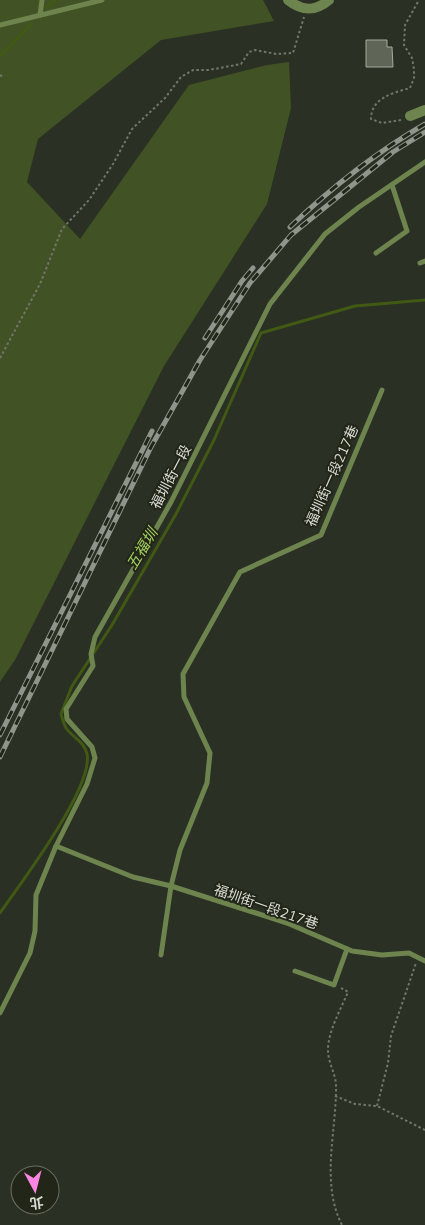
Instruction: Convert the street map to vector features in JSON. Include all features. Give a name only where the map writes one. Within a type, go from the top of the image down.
[{"type":"street","points":[[288,0],[306,10],[315,8],[329,0]]},
{"type":"street","points":[[410,116],[425,110]]},
{"type":"lane","points":[[40,15],[42,0]]},
{"type":"lane","points":[[0,25],[102,0]]},
{"type":"lane","name":"福圳街一段","points":[[0,1013],[30,953],[35,931],[36,895],[56,846],[87,784],[95,758],[92,747],[67,719],[66,709],[93,666],[91,654],[95,637],[171,502],[270,304],[325,234],[359,207],[425,162]]},
{"type":"lane","points":[[376,253],[407,231],[392,185]]},
{"type":"lane","name":"福圳街一段217巷","points":[[161,955],[171,886],[180,850],[207,783],[210,752],[184,697],[183,674],[240,572],[320,535],[382,390]]},
{"type":"lane","name":"福圳街一段217巷","points":[[56,846],[133,877],[171,886],[287,923],[350,950],[382,955],[409,953],[425,961]]},
{"type":"lane","points":[[295,971],[334,984],[350,950]]},
{"type":"path","points":[[410,116],[403,120],[382,123],[371,119],[371,111],[376,103],[390,94],[410,88],[414,78],[412,58],[404,45],[405,25],[419,0]]},
{"type":"path","points":[[0,358],[40,284],[62,229],[89,200],[113,164],[132,129],[164,98],[180,77],[193,70],[209,70],[241,64],[249,52],[255,50],[276,54],[293,53],[306,10]]},
{"type":"path","points":[[377,1106],[388,1063],[391,1036],[417,958]]},
{"type":"path","points":[[334,984],[348,992],[334,1025],[328,1050],[336,1084],[331,1186],[334,1210],[342,1225]]},
{"type":"path","points":[[334,1096],[355,1104],[377,1106],[425,1130]]},
{"type":"green space","points":[[0,0],[263,0],[274,21],[161,40],[38,139],[27,182],[80,239],[189,85],[267,65],[289,62],[291,108],[267,204],[164,366],[15,660],[0,682]]},
{"type":"building","points":[[366,40],[387,40],[387,47],[392,47],[393,67],[366,67]]},
{"type":"waterway","points":[[48,6],[55,0]]},
{"type":"waterway","points":[[0,56],[31,24]]},
{"type":"waterway","name":"五福圳","points":[[0,913],[54,835],[79,789],[86,769],[86,750],[66,728],[61,714],[72,686],[112,625],[176,514],[214,440],[261,333],[355,306],[425,300]]},
{"type":"railway","points":[[290,227],[354,171],[425,124]]},
{"type":"railway","points":[[0,757],[151,447],[200,360],[250,283],[291,235],[393,152],[425,132]]},
{"type":"railway","points":[[205,338],[242,281],[253,268]]},
{"type":"railway","points":[[0,735],[152,431]]}]
